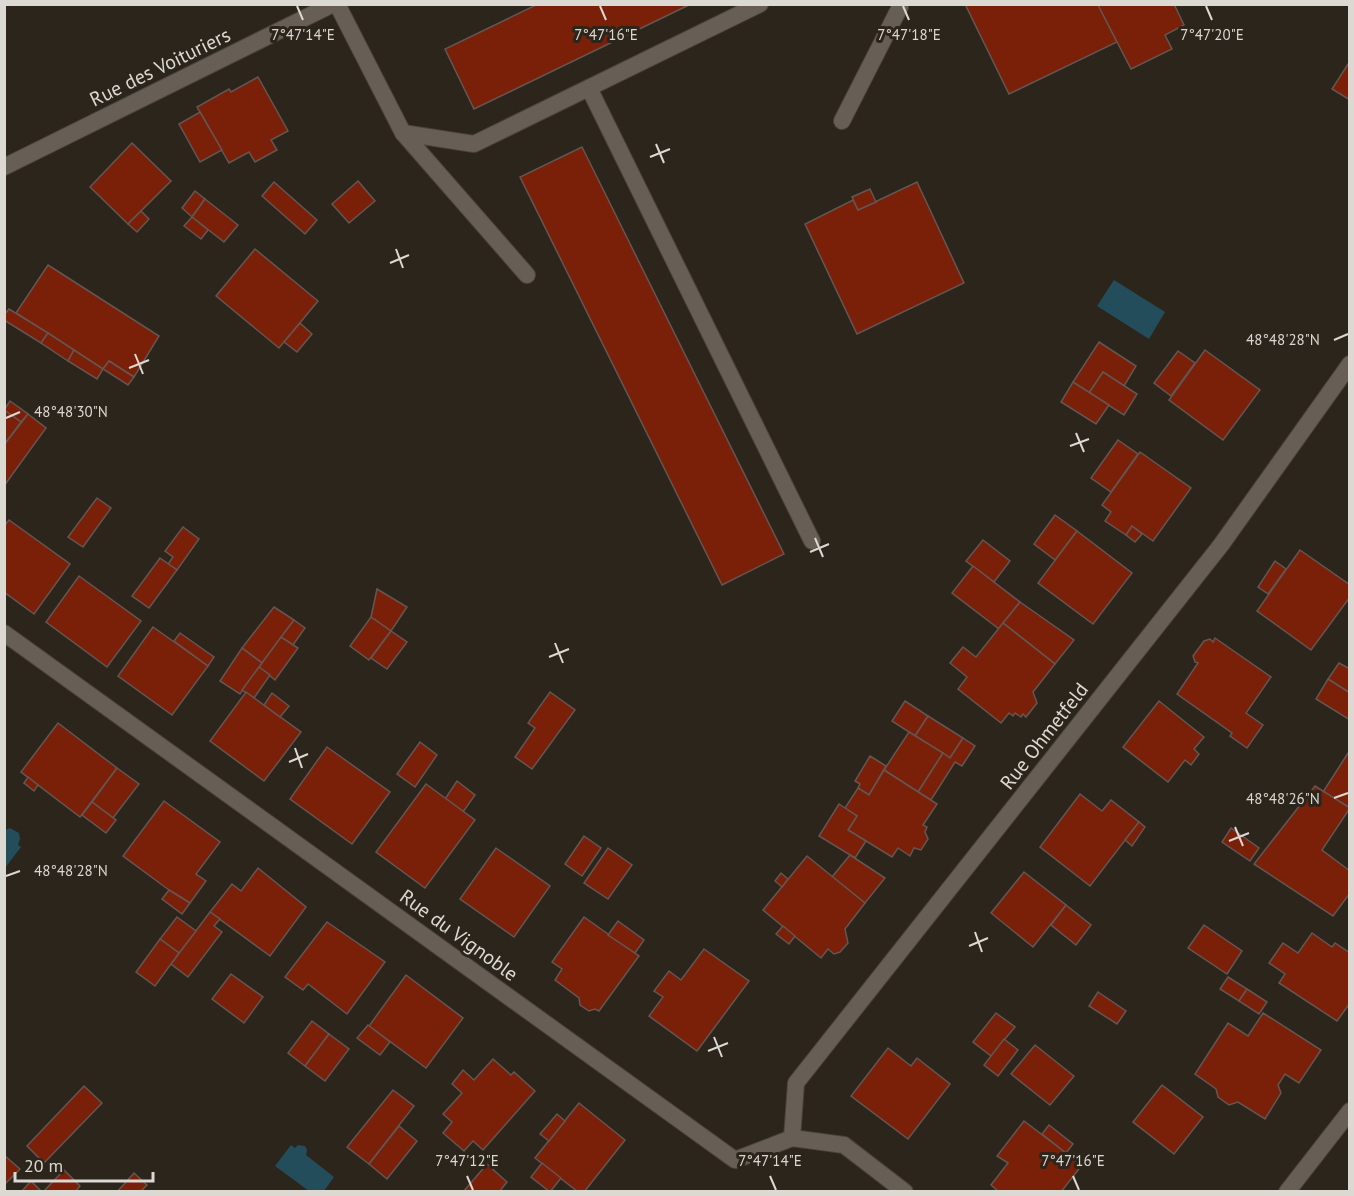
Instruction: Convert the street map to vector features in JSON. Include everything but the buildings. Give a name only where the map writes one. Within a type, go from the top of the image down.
[{"type":"street","points":[[335,4],[403,133],[527,275]]},
{"type":"street","name":"Rue des Voituriers","points":[[4,166],[335,4]]},
{"type":"street","points":[[403,133],[474,144],[760,4]]},
{"type":"street","points":[[842,122],[900,7],[899,4]]},
{"type":"street","points":[[589,88],[812,541]]},
{"type":"street","name":"Rue Ohmetfeld","points":[[792,1138],[796,1083],[1221,545],[1350,364]]},
{"type":"street","name":"Rue du Vignoble","points":[[4,633],[735,1160],[792,1138],[844,1145],[905,1191]]},
{"type":"street","points":[[1287,1191],[1350,1111]]},
{"type":"water","points":[[1114,280],[1165,312],[1149,339],[1097,306]]},
{"type":"water","points":[[10,828],[19,833],[18,845],[21,847],[5,868],[5,830]]},
{"type":"water","points":[[291,1145],[295,1148],[298,1145],[305,1146],[306,1155],[334,1177],[324,1191],[309,1191],[275,1166]]}]
